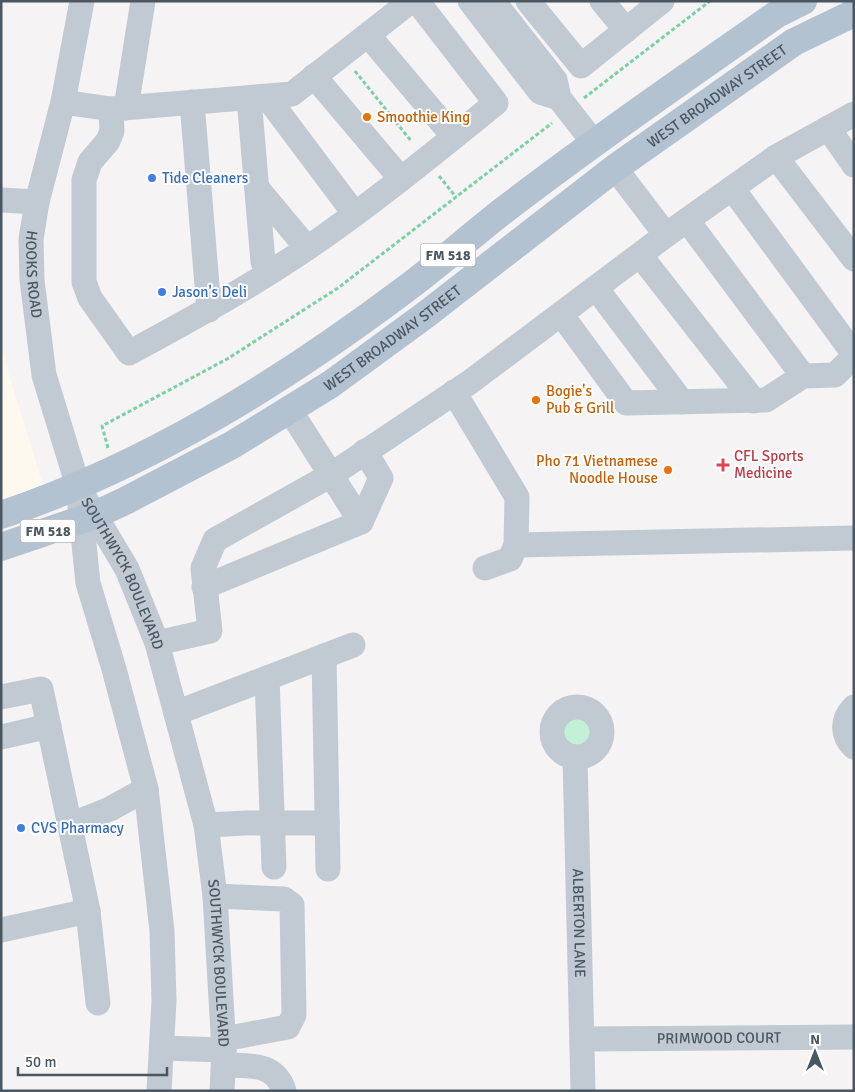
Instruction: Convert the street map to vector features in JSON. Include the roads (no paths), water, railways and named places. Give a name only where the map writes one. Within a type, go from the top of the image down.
[{"type":"main road","name":"WEST BROADWAY STREET","points":[[1,516],[74,475],[216,417],[313,356],[404,291],[510,206],[594,143],[777,14],[803,1]]},
{"type":"main road","name":"WEST BROADWAY STREET","points":[[1,547],[88,517],[232,445],[331,384],[424,316],[615,168],[794,42],[854,12]]},
{"type":"main road","points":[[594,143],[615,168]]},
{"type":"street","name":"HOOKS ROAD","points":[[74,475],[44,375],[32,280],[31,239],[36,202],[63,102],[82,1]]},
{"type":"street","points":[[143,1],[112,131],[108,141],[90,162],[84,180],[84,282],[90,298],[130,353],[209,310],[307,248],[426,160],[496,102],[417,1]]},
{"type":"street","points":[[63,102],[118,108],[292,94],[411,1]]},
{"type":"street","points":[[470,1],[540,92],[564,104]]},
{"type":"street","points":[[493,1],[555,80],[564,104],[594,143]]},
{"type":"street","points":[[528,1],[581,66],[662,1]]},
{"type":"street","points":[[602,1],[626,30]]},
{"type":"street","points":[[368,35],[454,137]]},
{"type":"street","points":[[314,76],[401,179]]},
{"type":"street","points":[[258,97],[257,188],[263,262],[271,271]]},
{"type":"street","points":[[258,97],[354,213]]},
{"type":"street","points":[[192,102],[209,310]]},
{"type":"street","points":[[157,642],[210,631],[203,568],[214,540],[331,475],[454,392],[666,235],[776,157],[854,114]]},
{"type":"street","points":[[828,128],[854,165]]},
{"type":"street","points":[[776,157],[854,259]]},
{"type":"street","points":[[615,168],[666,235]]},
{"type":"street","points":[[257,188],[307,248]]},
{"type":"street","points":[[561,314],[626,403],[766,400],[803,376],[834,375],[854,355],[732,188]]},
{"type":"street","points":[[1,200],[36,202]]},
{"type":"street","points":[[687,220],[803,376]]},
{"type":"street","points":[[640,254],[754,401]]},
{"type":"street","points":[[596,288],[682,402]]},
{"type":"street","points":[[454,392],[517,497],[516,545],[510,559],[486,568]]},
{"type":"street","points":[[289,409],[361,522]]},
{"type":"street","points":[[204,587],[361,522],[381,478],[365,452]]},
{"type":"street","name":"SOUTHWYCK BOULEVARD","points":[[74,475],[88,517],[88,583],[114,669],[146,789],[162,931],[164,1001],[159,1091]]},
{"type":"street","name":"SOUTHWYCK BOULEVARD","points":[[88,517],[127,569],[157,642],[206,825],[215,896],[224,1051],[222,1091]]},
{"type":"street","points":[[516,545],[854,538]]},
{"type":"street","points":[[176,713],[353,645]]},
{"type":"street","points":[[324,656],[328,869]]},
{"type":"street","points":[[267,678],[274,867]]},
{"type":"street","points":[[1,698],[41,688],[88,911],[98,1003]]},
{"type":"street","points":[[854,707],[844,723],[847,740],[854,747]]},
{"type":"street","points":[[1,737],[49,726]]},
{"type":"street","name":"ALBERTON LANE","points":[[575,757],[584,1091]]},
{"type":"street","points":[[70,825],[110,809],[146,789]]},
{"type":"street","points":[[206,825],[328,823]]},
{"type":"street","points":[[215,896],[284,899],[292,905],[294,1015],[288,1027],[224,1051]]},
{"type":"street","points":[[1,930],[88,911]]},
{"type":"street","name":"PRIMWOOD COURT","points":[[584,1039],[854,1037]]},
{"type":"street","points":[[162,1048],[224,1051],[275,1074],[284,1091]]},
{"type":"place","name":"Smoothie King","points":[[367,117]]},
{"type":"place","name":"Tide Cleaners","points":[[152,178]]},
{"type":"place","name":"Jason's Deli","points":[[162,292]]},
{"type":"place","name":"Bogie's Pub & Grill","points":[[536,400]]},
{"type":"place","name":"CFL Sports Medicine","points":[[723,465]]},
{"type":"place","name":"Pho 71 Vietnamese Noodle House","points":[[668,470]]},
{"type":"place","name":"CVS Pharmacy","points":[[21,828]]}]
